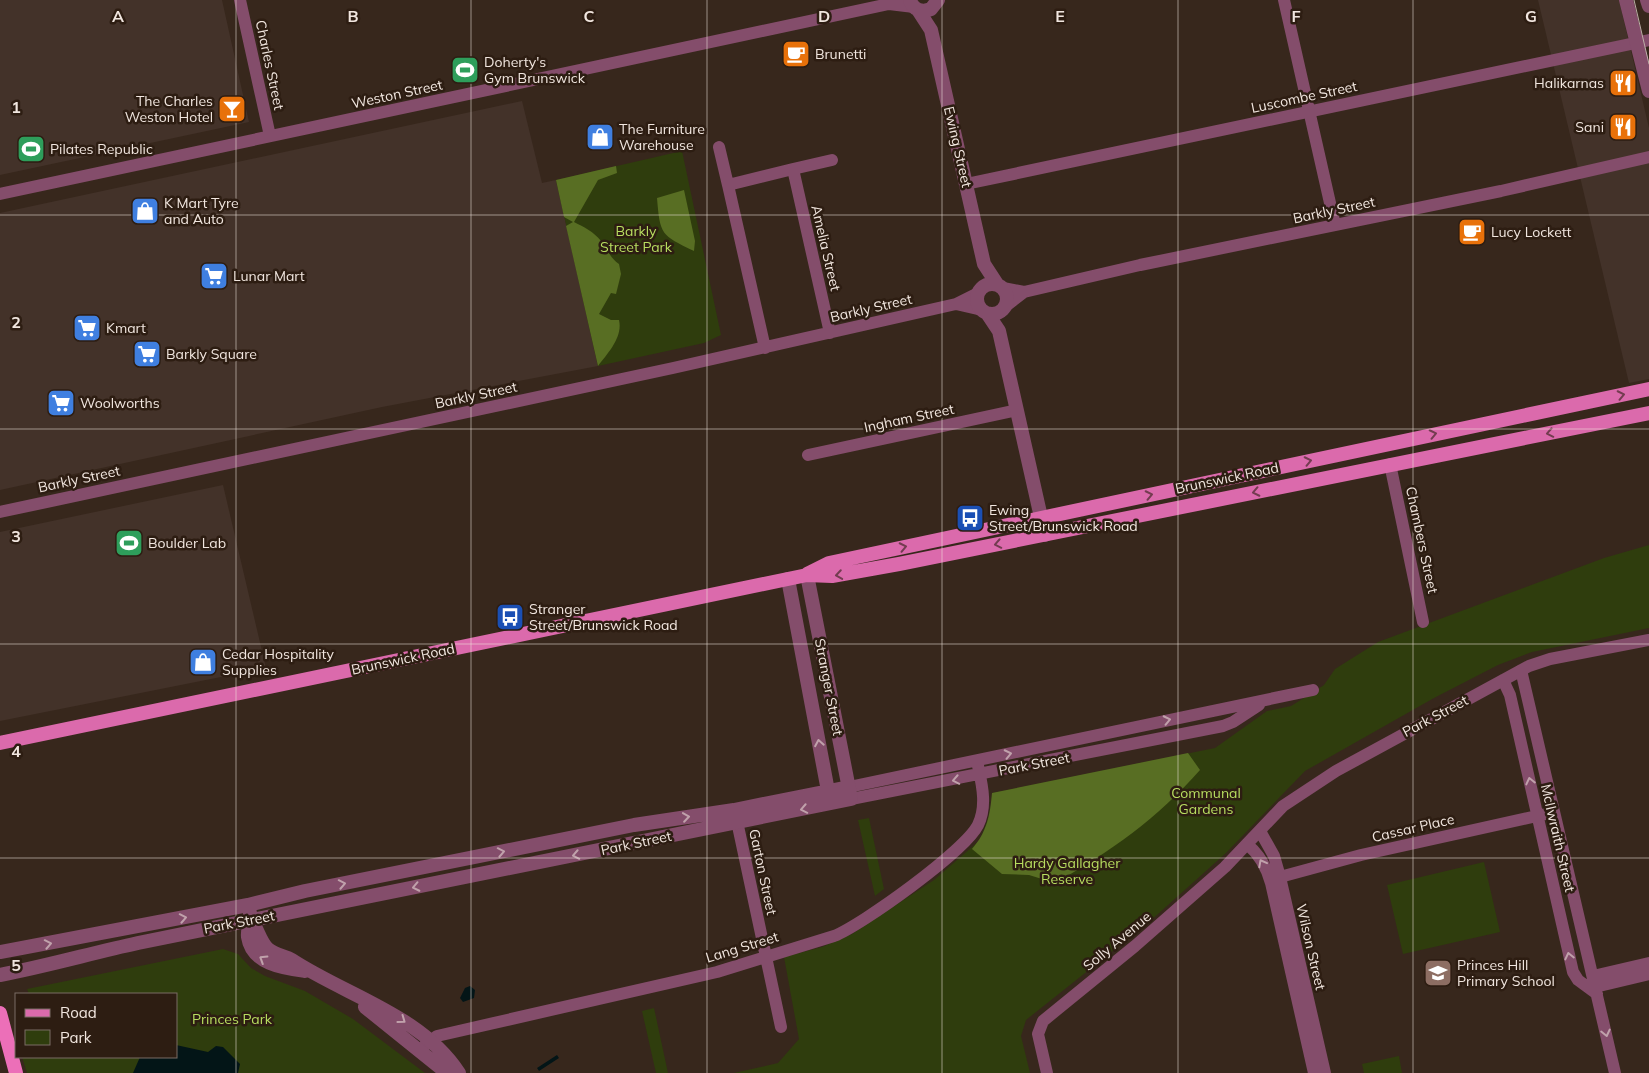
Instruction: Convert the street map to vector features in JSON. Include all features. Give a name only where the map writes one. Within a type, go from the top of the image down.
[{"type":"highway","points":[[0,1013],[16,1073]]},
{"type":"main road","name":"Brunswick Road","points":[[807,575],[829,563],[1649,389]]},
{"type":"main road","points":[[1593,401],[1598,423]]},
{"type":"main road","name":"Brunswick Road","points":[[0,743],[807,575],[832,576],[1649,413]]},
{"type":"main road","points":[[1385,444],[1390,464]]},
{"type":"street","name":"Charles Street","points":[[240,0],[270,136]]},
{"type":"street","points":[[1284,0],[1335,225]]},
{"type":"street","points":[[1626,0],[1642,42],[1649,92]]},
{"type":"street","name":"Weston Street","points":[[0,194],[893,2],[914,6]]},
{"type":"street","points":[[914,6],[927,11],[938,2]]},
{"type":"street","name":"Ewing Street","points":[[931,30],[938,2]]},
{"type":"street","name":"Ewing Street","points":[[914,6],[931,30],[984,264],[979,291]]},
{"type":"street","name":"Luscombe Street","points":[[966,184],[1642,42]]},
{"type":"street","points":[[719,147],[764,348]]},
{"type":"street","name":"Barkly Street","points":[[1005,308],[1024,292],[1140,265],[1649,157]]},
{"type":"street","points":[[728,185],[832,160]]},
{"type":"street","name":"Amelia Street","points":[[793,169],[830,333]]},
{"type":"street","name":"Ewing Street","points":[[984,264],[1000,286]]},
{"type":"street","points":[[999,331],[1007,296],[1000,286],[988,284],[979,291],[977,302],[999,331],[1044,535]]},
{"type":"street","name":"Barkly Street","points":[[1000,286],[1024,292]]},
{"type":"street","name":"Barkly Street","points":[[0,512],[764,348],[956,304],[979,291]]},
{"type":"street","name":"Barkly Street","points":[[956,304],[984,312]]},
{"type":"street","points":[[984,312],[996,314],[1005,308]]},
{"type":"street","name":"Ingham Street","points":[[808,455],[1017,410]]},
{"type":"street","name":"Chambers Street","points":[[1390,464],[1423,622]]},
{"type":"street","name":"Stranger Street","points":[[807,575],[850,793]]},
{"type":"street","name":"Stranger Street","points":[[788,579],[828,792]]},
{"type":"street","name":"Park Street","points":[[1248,845],[1288,802],[1336,771],[1521,670],[1550,659],[1649,640]]},
{"type":"street","name":"McIlwraith Street","points":[[1521,670],[1615,1073]]},
{"type":"street","name":"McIlwraith Street","points":[[1503,680],[1510,695],[1573,972],[1578,980],[1595,985]]},
{"type":"street","name":"Park Street","points":[[0,975],[71,960],[99,951],[850,793],[977,761],[1313,690]]},
{"type":"street","name":"Park Street","points":[[0,952],[248,905],[305,891],[627,826],[736,816],[828,792],[850,793],[980,775],[1223,726],[1233,722],[1267,699]]},
{"type":"street","name":"Lang Street","points":[[424,1045],[436,1036],[717,972],[834,936],[851,928],[960,847],[972,834],[981,814],[983,791],[977,761]]},
{"type":"street","name":"Cassar Place","points":[[1280,877],[1361,855],[1553,812]]},
{"type":"street","name":"Garton Street","points":[[736,816],[781,1027]]},
{"type":"street","name":"Wilson Street","points":[[1260,831],[1274,856],[1280,877],[1324,1073]]},
{"type":"street","name":"Wilson Street","points":[[1248,845],[1256,851],[1269,878],[1314,1073]]},
{"type":"street","name":"Solly Avenue","points":[[1047,1073],[1038,1034],[1039,1027],[1043,1021],[1135,946],[1248,845]]},
{"type":"street","points":[[248,905],[251,920],[248,932],[250,943],[259,957],[284,968],[306,971],[343,989],[424,1045],[459,1073]]},
{"type":"street","points":[[135,927],[138,943]]},
{"type":"street","points":[[95,935],[99,951]]},
{"type":"street","points":[[1595,985],[1649,963]]},
{"type":"street","points":[[1595,985],[1649,974]]},
{"type":"street","points":[[424,1045],[447,1073]]},
{"type":"shaded area","points":[[0,0],[222,0],[249,122],[0,175]]},
{"type":"shaded area","points":[[1538,0],[1619,0],[1649,128],[1649,379],[1629,383]]},
{"type":"shaded area","points":[[522,101],[542,183],[556,180],[598,366],[382,407],[0,490],[0,213]]},
{"type":"shaded area","points":[[223,485],[266,668],[0,721],[0,532]]},
{"type":"shaded area","points":[[470,986],[475,990],[474,998],[463,1002],[460,998],[465,988]]},
{"type":"shaded area","points":[[178,1045],[208,1052],[216,1046],[223,1047],[240,1064],[238,1073],[133,1073],[140,1058],[178,1058]]},
{"type":"shaded area","points":[[557,1055],[559,1058],[539,1071],[537,1068]]},
{"type":"green space","name":"Barkly Street Park","points":[[682,151],[721,335],[704,343],[598,366],[556,180]]},
{"type":"green space","points":[[616,166],[617,173],[598,180],[574,222],[589,230],[598,238],[611,257],[619,264],[621,274],[616,294],[611,293],[599,314],[611,320],[619,320],[619,333],[614,344],[598,366],[566,226],[573,222],[564,217],[556,180]]},
{"type":"green space","points":[[684,190],[695,241],[694,251],[669,237],[661,227],[659,220],[657,198]]},
{"type":"green space","name":"Hardy Gallagher Reserve","points":[[1649,545],[1649,628],[1532,652],[1498,665],[1434,698],[1305,771],[1226,853],[1148,923],[1026,1020],[1021,1036],[1030,1073],[734,1073],[778,1063],[799,1039],[784,957],[822,947],[852,934],[934,880],[980,840],[991,811],[992,793],[1215,748],[1267,711],[1291,706],[1324,685],[1335,669],[1378,642],[1604,558]]},
{"type":"green space","points":[[1188,753],[1200,770],[1167,804],[1114,846],[1055,883],[1029,875],[1002,874],[972,849],[987,823],[992,793]]},
{"type":"green space","points":[[869,818],[884,889],[875,896],[858,820]]},
{"type":"green space","points":[[1484,862],[1500,932],[1403,954],[1387,885]]},
{"type":"green space","name":"Princes Park","points":[[223,949],[238,954],[251,968],[265,976],[305,991],[353,1019],[425,1073],[27,1073],[22,1058],[178,1058],[178,993],[29,993],[27,989]]},
{"type":"green space","points":[[654,1008],[668,1073],[656,1073],[642,1011]]},
{"type":"green space","points":[[1399,1056],[1402,1073],[1364,1073],[1362,1064]]},
{"type":"tram line","points":[[1634,0],[1649,64]]},
{"type":"place","name":"Brunetti","points":[[796,54]]},
{"type":"place","name":"Doherty's Gym Brunswick","points":[[465,70]]},
{"type":"place","name":"Halikarnas","points":[[1623,83]]},
{"type":"place","name":"The Charles Weston Hotel","points":[[232,109]]},
{"type":"place","name":"Sani","points":[[1623,127]]},
{"type":"place","name":"The Furniture Warehouse","points":[[600,137]]},
{"type":"place","name":"Pilates Republic","points":[[31,149]]},
{"type":"place","name":"K Mart Tyre and Auto","points":[[145,211]]},
{"type":"place","name":"Lucy Lockett","points":[[1472,232]]},
{"type":"place","name":"Lunar Mart","points":[[214,276]]},
{"type":"place","name":"Kmart","points":[[87,328]]},
{"type":"place","name":"Barkly Square","points":[[147,354]]},
{"type":"place","name":"Woolworths","points":[[61,403]]},
{"type":"place","name":"Ewing Street/Brunswick Road","points":[[970,518]]},
{"type":"place","name":"Boulder Lab","points":[[129,543]]},
{"type":"place","name":"Stranger Street/Brunswick Road","points":[[510,617]]},
{"type":"place","name":"Cedar Hospitality Supplies","points":[[203,662]]},
{"type":"place","name":"Princes Hill Primary School","points":[[1438,973]]},
{"type":"park label","name":"Communal Gardens","points":[[1206,802]]}]
